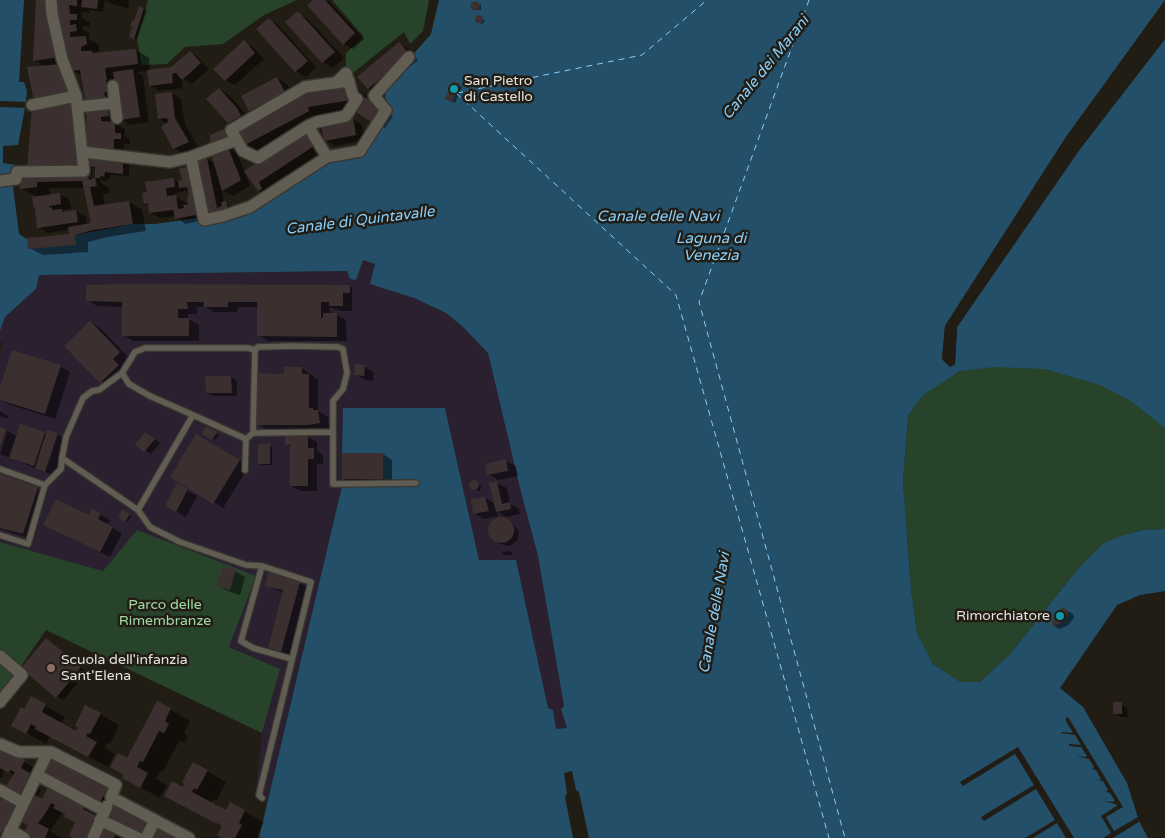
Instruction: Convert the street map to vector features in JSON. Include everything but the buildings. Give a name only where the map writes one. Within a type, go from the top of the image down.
[{"type":"street","points":[[1,181],[16,179],[17,172],[84,171],[76,102],[52,14],[51,0]]},
{"type":"street","points":[[357,99],[353,96],[349,81],[305,88],[231,130],[243,151],[258,158],[308,126],[346,116],[360,96],[374,96],[409,57]]},
{"type":"street","points":[[113,86],[117,118]]},
{"type":"street","points":[[191,157],[204,220],[250,207],[327,157],[360,151],[386,110],[374,96]]},
{"type":"street","points":[[32,105],[76,102],[115,103]]},
{"type":"street","points":[[308,126],[327,157]]},
{"type":"street","points":[[83,152],[170,162],[191,157],[236,140]]},
{"type":"street","points":[[0,656],[22,675],[0,702]]},
{"type":"street","points":[[0,744],[20,752],[48,752],[116,785],[93,838]]},
{"type":"street","points":[[24,838],[8,834],[48,752]]},
{"type":"street","points":[[37,775],[138,838]]},
{"type":"street","points":[[0,790],[23,803]]},
{"type":"street","points":[[111,797],[189,838]]},
{"type":"street","points":[[146,838],[155,820]]},
{"type":"lane","points":[[0,535],[28,544],[45,485],[61,468],[66,437],[83,398],[92,391],[100,390],[122,373],[135,352],[145,348],[248,348],[255,350],[258,347],[292,346],[338,347],[343,349],[347,373],[342,389],[333,401],[333,484],[416,483]]},
{"type":"lane","points":[[253,433],[255,350]]},
{"type":"lane","points":[[122,373],[129,384],[150,396],[246,439]]},
{"type":"lane","points":[[138,510],[193,416]]},
{"type":"lane","points":[[245,470],[246,439],[253,433],[333,432]]},
{"type":"lane","points":[[62,458],[138,510],[150,527],[180,542],[246,565],[262,566],[311,582],[258,795],[262,798]]},
{"type":"lane","points":[[0,469],[45,485]]},
{"type":"lane","points":[[262,566],[241,641],[253,648],[292,659]]},
{"type":"shaded area","points":[[363,260],[376,264],[370,284],[414,298],[446,313],[463,327],[488,353],[538,556],[564,706],[561,709],[567,728],[556,730],[553,710],[548,708],[516,561],[479,560],[445,408],[343,408],[342,453],[383,453],[417,480],[419,486],[342,486],[267,804],[255,799],[262,733],[280,669],[229,647],[103,571],[0,542],[0,353],[3,343],[0,342],[0,331],[5,317],[36,289],[38,275],[347,271],[350,279]]},
{"type":"green space","points":[[148,0],[297,0],[264,15],[223,44],[185,47],[167,64],[142,65],[137,39]]},
{"type":"green space","points":[[332,0],[429,0],[423,31],[410,44],[404,32],[349,76],[346,70],[346,53],[364,37]]},
{"type":"green space","points":[[1165,257],[1165,529],[1143,530],[1120,536],[1077,570],[1010,654],[980,682],[959,682],[933,664],[917,633],[911,589],[903,481],[908,416],[923,395],[938,384]]},
{"type":"green space","name":"Parco delle Rimembranze","points":[[137,530],[256,576],[229,647],[280,669],[262,733],[46,630],[17,672],[0,708],[0,542],[103,571]]},
{"type":"water","name":"Laguna di Venezia","points":[[0,0],[24,0],[19,82],[24,82],[27,91],[25,108],[18,145],[3,146],[3,163],[15,165],[12,179],[19,234],[28,240],[75,235],[133,224],[154,224],[199,218],[225,219],[329,159],[363,153],[386,104],[385,96],[388,83],[431,34],[439,0],[1165,0],[1066,137],[945,326],[942,359],[950,367],[955,364],[957,327],[1080,149],[1165,39],[1165,428],[1131,401],[1100,385],[1045,369],[993,367],[960,371],[923,395],[908,416],[903,481],[911,589],[917,633],[933,664],[960,682],[980,682],[1010,654],[1077,570],[1103,544],[1120,536],[1143,530],[1165,529],[1165,591],[1140,595],[1117,605],[1060,688],[1083,707],[1127,783],[1139,821],[1148,838],[589,838],[579,792],[576,790],[572,771],[564,773],[567,793],[565,797],[573,838],[259,838],[342,486],[419,485],[417,480],[383,479],[383,453],[342,453],[343,408],[445,408],[479,560],[516,560],[548,708],[553,710],[556,729],[567,728],[561,709],[564,706],[538,556],[488,353],[463,327],[446,313],[414,298],[370,284],[375,264],[363,260],[356,280],[350,279],[347,271],[39,275],[36,289],[5,317],[0,331]]},
{"type":"pier","points":[[1165,1],[1165,5],[1068,139],[948,327],[945,359],[950,364],[952,363],[955,326],[1078,148],[1165,36],[1165,39],[1080,149],[957,327],[955,364],[950,367],[942,359],[945,326],[1066,137]]},
{"type":"pier","points":[[0,101],[28,102],[28,108],[0,107]]},
{"type":"pier","points":[[1068,717],[1123,807],[1106,817],[1114,831],[1138,817],[1139,822],[1113,838],[1103,838],[1111,833],[1101,816],[1118,805],[1104,801],[1115,801],[1110,793],[1106,792],[1108,790],[1103,781],[1090,778],[1101,779],[1096,770],[1083,767],[1092,769],[1094,767],[1089,759],[1076,756],[1087,756],[1081,747],[1069,746],[1069,744],[1081,745],[1075,735],[1061,733],[1073,733],[1066,721]]},
{"type":"pier","points":[[1018,747],[1074,838],[1066,838],[1057,823],[1033,838],[1025,838],[1055,820],[1036,789],[984,821],[981,817],[1034,785],[1015,754],[963,786],[960,782]]},
{"type":"ferry route","points":[[457,93],[642,55],[707,0]]},
{"type":"ferry route","points":[[809,0],[699,302],[845,838]]},
{"type":"ferry route","points":[[456,93],[676,295],[829,838]]},
{"type":"place","name":"San Pietro di Castello","points":[[454,89]]},
{"type":"place","name":"Rimorchiatore","points":[[1060,616]]},
{"type":"place","name":"Scuola dell'infanzia Sant'Elena","points":[[51,668]]},
{"type":"water label","name":"Canale dei Marani","points":[[766,68]]},
{"type":"water label","name":"Canale delle Navi","points":[[658,217]]},
{"type":"water label","name":"Canale di Quintavalle","points":[[360,221]]},
{"type":"water label","name":"Canale delle Navi","points":[[715,613]]}]
